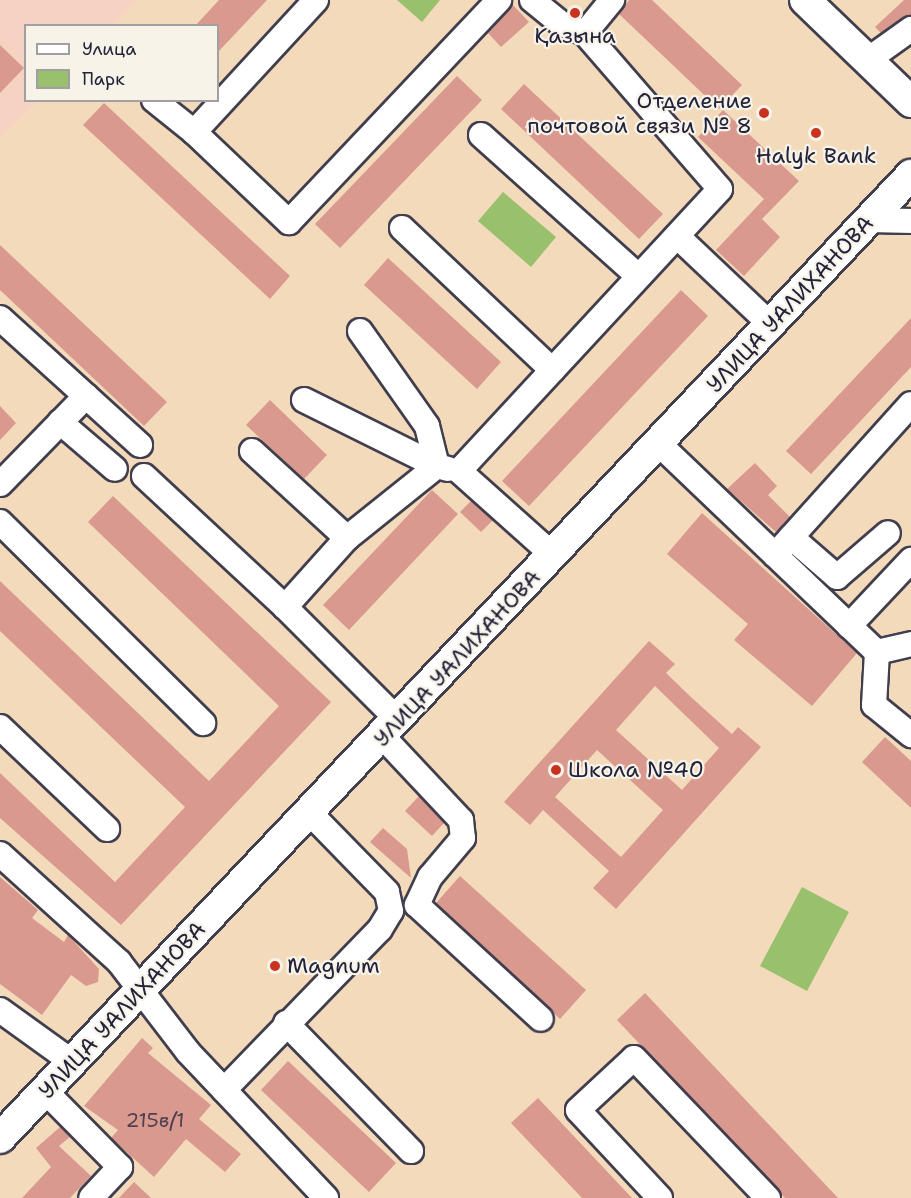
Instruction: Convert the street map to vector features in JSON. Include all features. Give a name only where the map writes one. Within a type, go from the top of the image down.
[{"type":"main road","points":[[805,0],[869,59],[911,102]]},
{"type":"main road","name":"УЛИЦА УАЛИХАНОВА","points":[[0,1138],[911,175]]},
{"type":"street","points":[[194,132],[316,0]]},
{"type":"street","points":[[156,102],[194,132],[289,222],[499,0]]},
{"type":"street","points":[[285,607],[347,538],[448,469],[552,370],[720,189],[585,33],[560,23],[532,0]]},
{"type":"street","points":[[585,33],[612,0]]},
{"type":"street","points":[[869,59],[911,29]]},
{"type":"street","points":[[481,135],[639,277]]},
{"type":"street","points":[[870,220],[911,221]]},
{"type":"street","points":[[402,228],[552,370]]},
{"type":"street","points":[[677,236],[771,324]]},
{"type":"street","points":[[0,318],[140,445]]},
{"type":"street","points":[[360,331],[427,426],[448,469]]},
{"type":"street","points":[[0,484],[86,396]]},
{"type":"street","points":[[304,400],[448,469],[553,555]]},
{"type":"street","points":[[783,546],[911,404]]},
{"type":"street","points":[[60,422],[115,469]]},
{"type":"street","points":[[658,443],[783,546],[837,577],[888,533]]},
{"type":"street","points":[[252,451],[347,538]]},
{"type":"street","points":[[144,476],[285,607],[390,728],[460,820],[463,838],[430,877],[417,905],[541,1019]]},
{"type":"street","points":[[0,522],[203,723]]},
{"type":"street","points":[[783,546],[849,626],[877,652]]},
{"type":"street","points":[[849,626],[911,560]]},
{"type":"street","points":[[877,652],[911,644]]},
{"type":"street","points":[[877,652],[874,705],[911,735]]},
{"type":"street","points":[[0,727],[107,829]]},
{"type":"street","points":[[224,1090],[286,1023],[380,929],[391,911],[387,892],[309,812]]},
{"type":"street","points":[[0,854],[119,962],[224,1090],[326,1198]]},
{"type":"street","points":[[0,1010],[72,1062]]},
{"type":"street","points":[[286,1023],[411,1151]]},
{"type":"street","points":[[660,1198],[578,1110],[634,1058],[768,1198]]},
{"type":"street","points":[[45,1091],[120,1167],[91,1198]]},
{"type":"shaded area","points":[[0,0],[137,0],[113,24],[24,24],[24,102],[37,102],[0,138]]},
{"type":"green space","points":[[397,0],[440,0],[422,22]]},
{"type":"green space","points":[[503,192],[556,237],[531,267],[478,221]]},
{"type":"green space","points":[[802,887],[849,912],[807,991],[760,966]]},
{"type":"building","points":[[219,0],[267,0],[219,51],[219,24],[197,24]]},
{"type":"building","points":[[629,0],[652,0],[742,85],[719,109],[619,14]]},
{"type":"building","points":[[904,0],[911,0],[911,15],[881,33],[875,27]]},
{"type":"building","points":[[512,4],[529,22],[501,47],[488,33]]},
{"type":"building","points":[[0,45],[24,68],[0,93]]},
{"type":"building","points":[[457,76],[482,100],[340,248],[315,224]]},
{"type":"building","points":[[524,84],[663,214],[639,239],[501,109]]},
{"type":"building","points":[[104,103],[290,276],[270,299],[83,125]]},
{"type":"building","points":[[723,110],[799,181],[762,219],[780,237],[744,276],[716,250],[764,199],[698,137]]},
{"type":"building","points":[[0,245],[167,402],[144,426],[0,290]]},
{"type":"building","points":[[388,258],[501,362],[477,389],[364,285]]},
{"type":"building","points":[[681,290],[708,316],[529,506],[502,481]]},
{"type":"building","points":[[911,318],[911,367],[811,474],[786,451]]},
{"type":"building","points":[[270,400],[327,455],[304,479],[246,425]]},
{"type":"building","points":[[0,406],[16,423],[0,440]]},
{"type":"building","points":[[755,463],[777,486],[768,495],[790,517],[776,532],[727,489]]},
{"type":"building","points":[[432,490],[458,514],[349,630],[323,605]]},
{"type":"building","points":[[113,496],[331,702],[121,925],[0,818],[0,773],[115,882],[185,807],[0,631],[0,581],[209,781],[279,706],[88,522]]},
{"type":"building","points":[[471,501],[493,520],[481,532],[460,512]]},
{"type":"building","points":[[702,513],[857,653],[812,706],[734,640],[748,624],[667,554]]},
{"type":"building","name":"Школа №40","points":[[649,641],[675,664],[666,673],[692,698],[732,734],[738,727],[761,747],[616,909],[593,888],[609,871],[543,810],[530,825],[504,802]],"holes":[[[655,686],[719,748],[682,790],[616,730]],[[597,750],[663,810],[621,857],[555,797]]]},
{"type":"building","points":[[885,737],[911,761],[911,808],[862,762]]},
{"type":"building","points":[[419,796],[444,823],[432,836],[405,811]]},
{"type":"building","points":[[383,828],[407,849],[411,878],[370,842]]},
{"type":"building","points":[[460,876],[586,990],[560,1019],[436,903]]},
{"type":"building","points":[[0,877],[38,910],[32,918],[64,942],[68,935],[99,969],[98,982],[86,986],[71,975],[42,1015],[0,984]]},
{"type":"building","points":[[645,993],[838,1198],[785,1198],[617,1020]]},
{"type":"building","points":[[142,1038],[153,1048],[148,1053],[211,1105],[199,1119],[241,1154],[225,1172],[186,1139],[154,1177],[111,1138],[118,1130],[84,1106]]},
{"type":"building","points":[[288,1061],[396,1163],[369,1192],[261,1090]]},
{"type":"building","points":[[538,1098],[632,1198],[582,1198],[511,1123]]},
{"type":"building","points":[[60,1127],[70,1137],[59,1146],[91,1176],[70,1198],[22,1198],[51,1167],[36,1148]]},
{"type":"building","points":[[134,1182],[151,1198],[119,1198]]},
{"type":"place","name":"Қазына","points":[[575,13]]},
{"type":"place","name":"Отделение почтовой связи № 8","points":[[764,113]]},
{"type":"place","name":"Halyk Bank","points":[[816,133]]},
{"type":"place","name":"Школа №40","points":[[556,770]]},
{"type":"place","name":"Magnum","points":[[275,966]]}]
